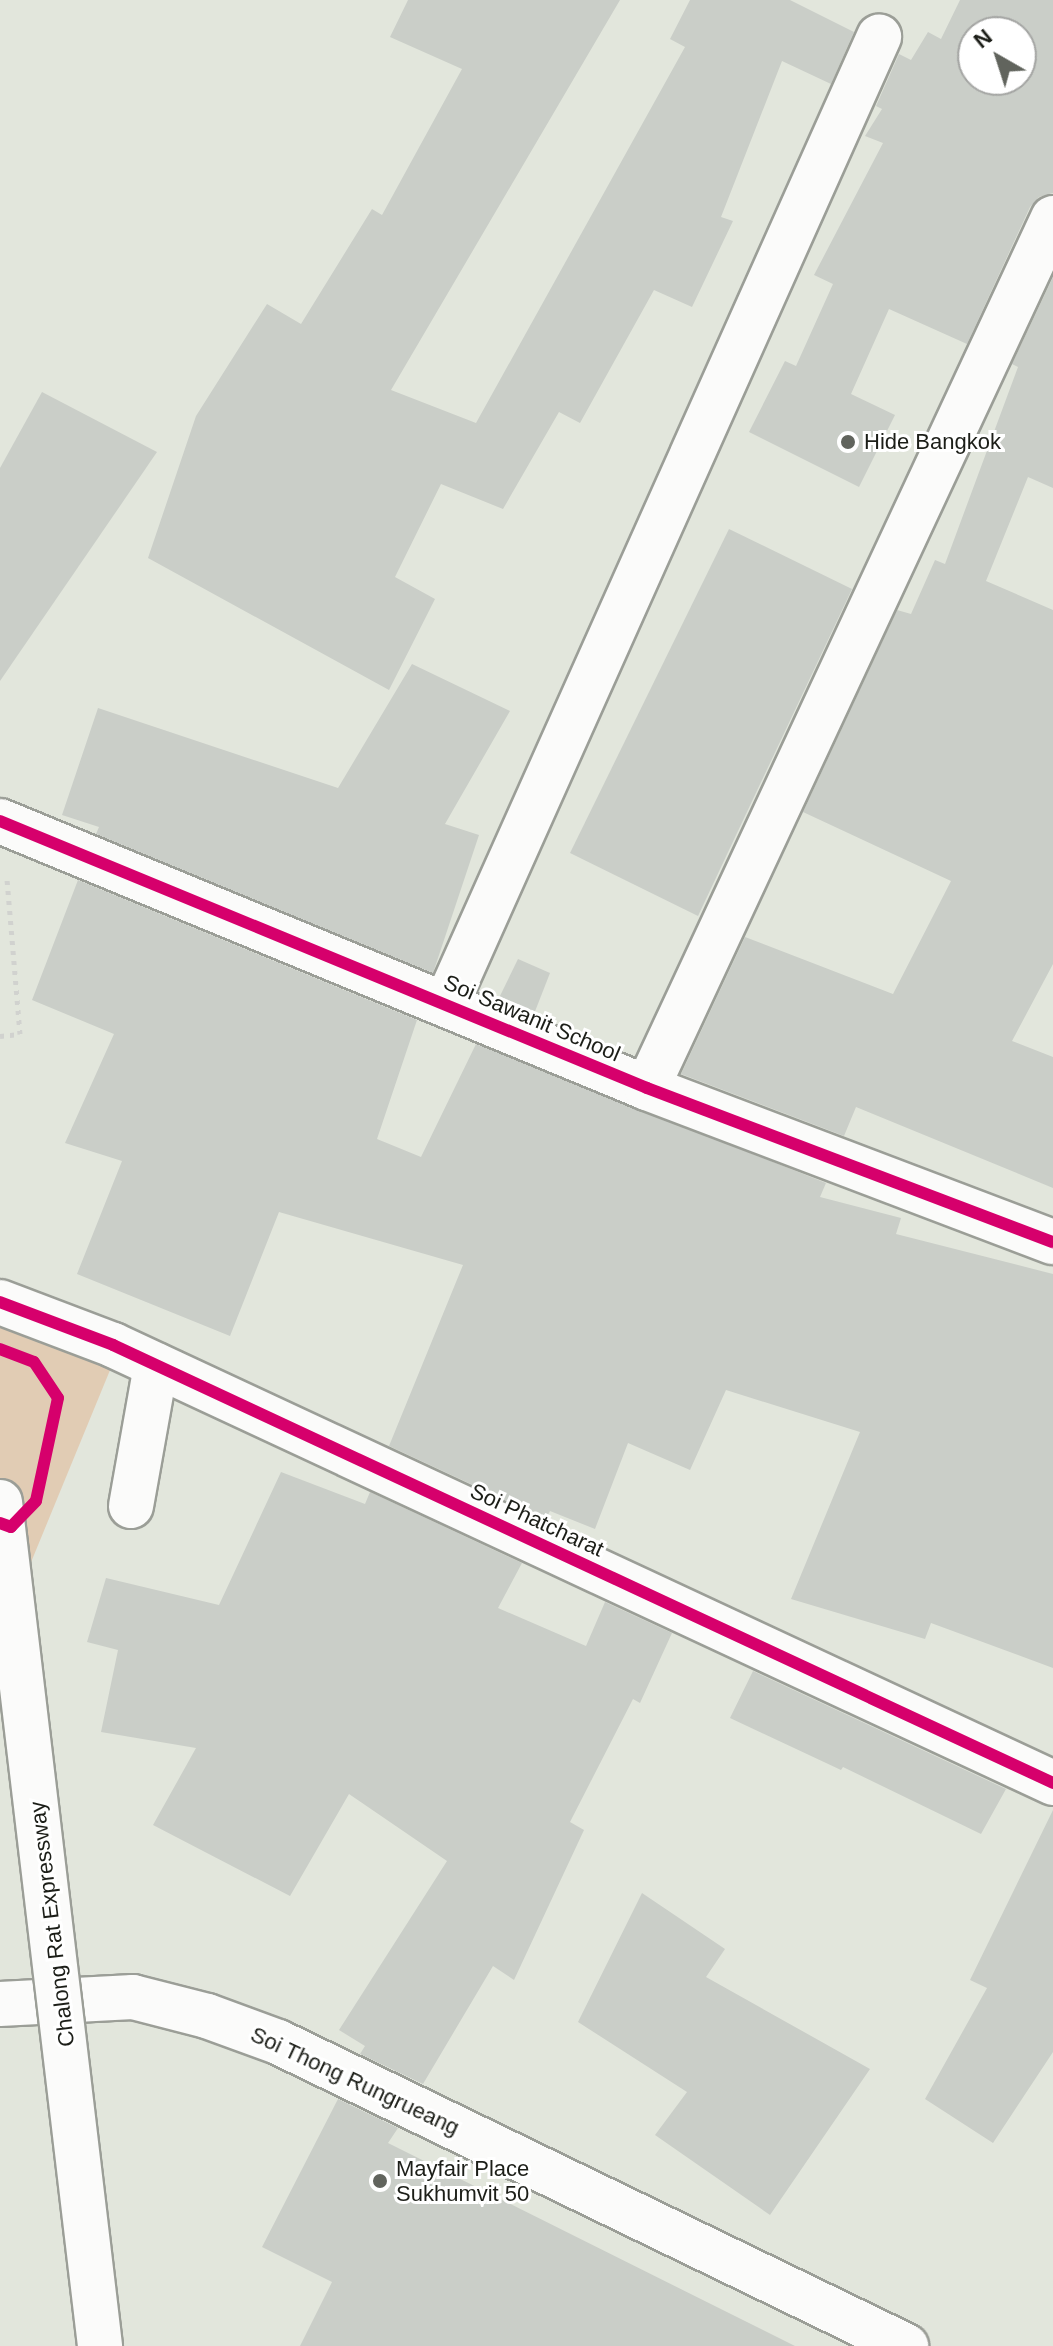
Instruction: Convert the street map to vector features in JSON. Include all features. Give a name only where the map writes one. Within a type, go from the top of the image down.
[{"type":"main road","points":[[446,1004],[879,37]]},
{"type":"main road","points":[[647,1088],[1053,218]]},
{"type":"main road","name":"Soi Sawanit School","points":[[1,816],[647,1088],[1053,1242]]},
{"type":"main road","name":"Soi Phatcharat","points":[[0,1302],[156,1365],[1053,1783]]},
{"type":"main road","points":[[131,1506],[156,1365]]},
{"type":"main road","name":"Chalong Rat Expressway","points":[[0,1502],[100,2346]]},
{"type":"main road","name":"Soi Thong Rungrueang","points":[[0,2004],[133,1997],[207,2016],[278,2042],[906,2346]]},
{"type":"path","points":[[0,1036],[20,1034],[1,816]]},
{"type":"shaded area","points":[[0,1312],[115,1358],[27,1572],[0,1562]]},
{"type":"building","points":[[408,0],[620,0],[391,390],[476,423],[685,47],[670,39],[690,0],[790,0],[854,32],[831,84],[782,61],[721,217],[733,221],[692,307],[654,290],[580,423],[559,412],[503,509],[441,484],[395,577],[435,599],[389,690],[148,558],[196,416],[267,304],[301,324],[372,209],[382,215],[462,69],[390,37]]},
{"type":"building","points":[[960,0],[1053,0],[1053,193],[1039,197],[1030,207],[967,344],[889,309],[851,394],[895,415],[859,487],[749,432],[785,361],[796,366],[833,284],[814,275],[883,143],[865,136],[882,109],[876,106],[899,54],[911,60],[928,32],[941,39]]},
{"type":"building","points":[[1053,277],[1053,488],[1028,477],[986,581],[1053,610],[1053,964],[1012,1041],[1053,1057],[1053,1188],[856,1107],[844,1136],[681,1074],[745,937],[893,994],[951,881],[803,812],[897,610],[911,614],[935,560],[945,564],[1018,367],[1012,364]]},
{"type":"building","points":[[42,392],[157,452],[0,681],[0,468]]},
{"type":"building","points":[[729,529],[852,589],[698,916],[570,853]]},
{"type":"building","points":[[412,664],[510,711],[445,824],[479,835],[433,973],[96,834],[99,827],[62,815],[98,708],[338,788]]},
{"type":"building","points":[[78,880],[417,1020],[377,1139],[421,1157],[476,1044],[826,1183],[820,1197],[901,1218],[896,1234],[1053,1274],[1053,1668],[931,1623],[925,1639],[791,1599],[860,1432],[726,1390],[690,1470],[628,1443],[595,1529],[550,1511],[546,1519],[389,1446],[463,1265],[279,1212],[230,1336],[77,1274],[122,1161],[65,1143],[114,1034],[32,1000]]},
{"type":"building","points":[[518,959],[550,973],[534,1014],[498,1000]]},
{"type":"building","points":[[281,1472],[365,1504],[370,1492],[522,1563],[498,1608],[586,1646],[605,1602],[672,1633],[640,1703],[633,1699],[570,1822],[584,1830],[514,1980],[493,1966],[423,2084],[360,2054],[365,2046],[339,2030],[447,1861],[349,1794],[290,1896],[153,1825],[196,1748],[101,1732],[118,1650],[87,1642],[106,1578],[219,1605]]},
{"type":"building","points":[[753,1671],[1006,1789],[981,1834],[843,1767],[841,1770],[730,1718]]},
{"type":"building","points":[[1053,1810],[1053,2052],[993,2143],[925,2099],[987,1988],[970,1980]]},
{"type":"building","points":[[642,1893],[725,1949],[706,1977],[870,2069],[770,2215],[655,2135],[687,2092],[578,2022]]},
{"type":"building","name":"Mayfair Place Sukhumvit 50","points":[[338,2099],[398,2128],[388,2143],[795,2346],[300,2346],[332,2282],[262,2247]]},
{"type":"cycle path","points":[[0,821],[647,1088],[1053,1242]]},
{"type":"cycle path","points":[[0,1302],[113,1345],[1053,1783]]},
{"type":"cycle path","points":[[0,1349],[34,1362],[58,1398],[36,1501],[11,1527],[0,1523]]},
{"type":"place","name":"Hide Bangkok","points":[[848,442]]},
{"type":"place","name":"Mayfair Place Sukhumvit 50","points":[[380,2181]]}]
